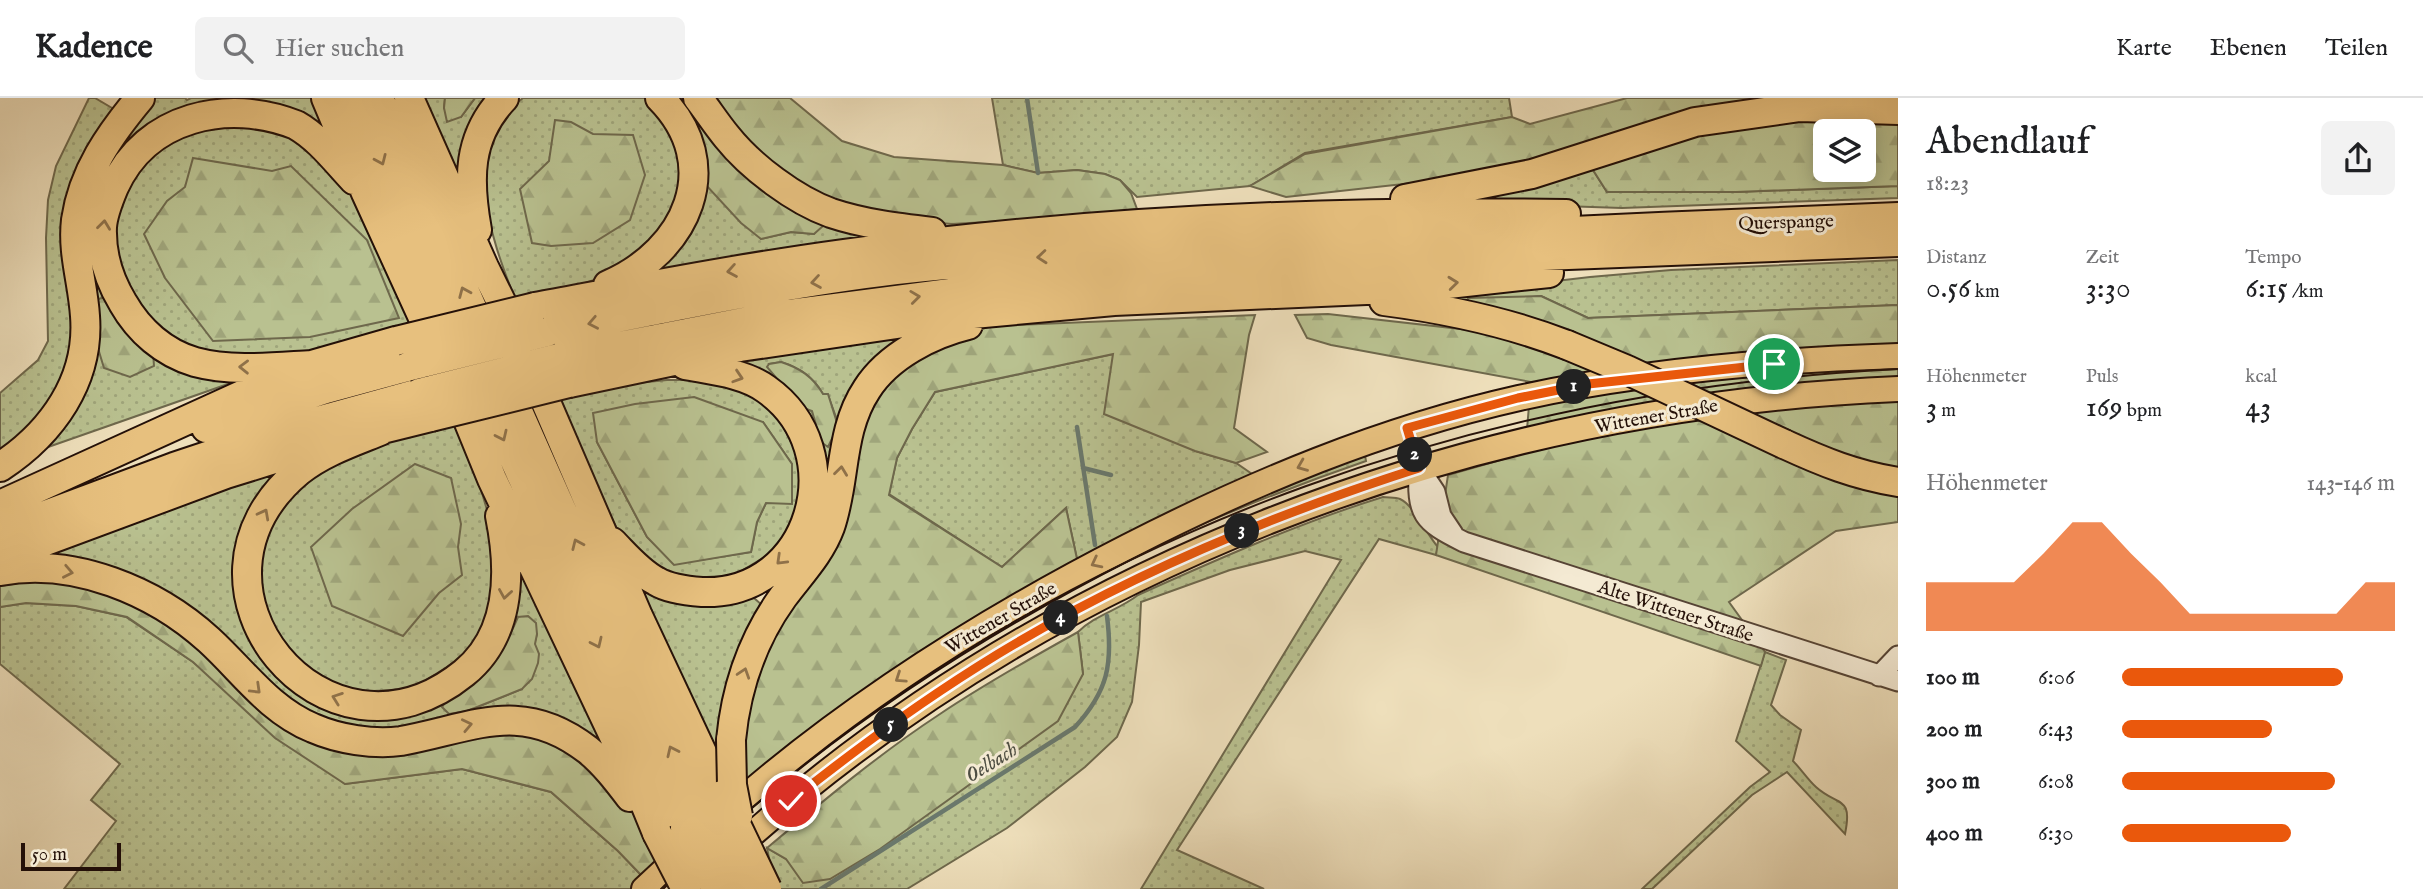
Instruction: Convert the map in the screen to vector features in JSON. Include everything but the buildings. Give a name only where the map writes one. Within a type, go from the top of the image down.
[{"type":"highway","points":[[0,467],[45,429],[61,410],[73,388],[80,368],[86,317],[75,246],[80,199],[91,168],[140,98]]},
{"type":"highway","points":[[326,98],[452,381],[492,479],[686,889]]},
{"type":"highway","points":[[353,98],[516,467],[607,664],[703,812],[741,836]]},
{"type":"highway","points":[[379,98],[570,530],[741,889]]},
{"type":"highway","points":[[409,98],[514,328],[599,529],[703,812],[716,889]]},
{"type":"highway","points":[[484,267],[471,187],[472,156],[488,118],[504,98]]},
{"type":"highway","points":[[541,320],[628,276],[660,251],[682,222],[693,188],[693,156],[675,113],[660,98]]},
{"type":"highway","points":[[698,98],[727,138],[760,171],[829,212],[868,223],[937,233],[1018,234],[1111,263]]},
{"type":"highway","points":[[366,193],[318,141],[298,125],[268,112],[239,106],[204,110],[179,118],[157,133],[121,171],[102,224],[102,247],[107,268],[128,313],[143,331],[177,355],[196,362],[217,365],[312,365],[402,354],[742,269],[1018,234]]},
{"type":"highway","points":[[541,320],[878,273],[1310,253],[1456,190],[1532,174],[1695,122],[1800,107],[1898,110]]},
{"type":"highway","name":"Querspange","points":[[1310,253],[1460,212],[1589,214],[1673,226],[1898,217]]},
{"type":"highway","name":"Querspange","points":[[1310,253],[1412,288],[1765,246],[1898,242]]},
{"type":"highway","points":[[0,532],[273,434],[425,405],[774,316],[991,288],[1111,263],[1310,253],[1408,304],[1500,323],[1567,345],[1842,470],[1864,477],[1898,482]]},
{"type":"highway","points":[[767,889],[741,836],[732,785],[731,740],[734,707],[751,652],[766,622],[810,564],[829,529],[848,432],[856,409],[868,388],[892,362],[909,350],[957,328],[1045,307],[1111,263]]},
{"type":"highway","points":[[564,370],[671,363],[740,347],[951,316],[1045,307]]},
{"type":"highway","points":[[38,489],[202,429],[326,389],[402,354]]},
{"type":"highway","points":[[599,529],[656,581],[674,588],[715,593],[767,573],[793,548],[804,530],[813,505],[814,484],[806,435],[796,418],[765,388],[719,371],[671,363]]},
{"type":"highway","points":[[0,505],[312,365]]},
{"type":"highway","points":[[425,405],[380,431],[331,451],[300,471],[265,508],[250,549],[248,569],[251,608],[265,639],[285,667],[329,695],[365,706],[407,704],[451,683],[470,668],[494,635],[508,585],[506,552],[492,479]]},
{"type":"highway","points":[[0,558],[226,474],[322,444],[380,431]]},
{"type":"highway","points":[[0,571],[54,569],[99,578],[143,593],[202,634],[239,673],[287,715],[314,729],[360,740],[398,741],[503,719],[536,723],[561,733],[587,750],[609,770],[655,828]]},
{"type":"main road","name":"Wittener Straße","points":[[644,889],[740,801],[800,751],[948,646],[1080,571],[1214,504],[1326,457],[1407,428],[1518,398],[1588,384],[1726,368],[1898,356]]},
{"type":"main road","name":"Wittener Straße","points":[[692,889],[838,763],[915,708],[999,654],[1113,591],[1186,556],[1296,510],[1419,468],[1542,437],[1682,410],[1778,397],[1898,389]]},
{"type":"main road","points":[[1407,428],[1419,468]]},
{"type":"street","name":"Alte Wittener Straße","points":[[1419,468],[1418,498],[1428,520],[1436,529],[1455,538],[1889,678]]},
{"type":"street","points":[[1889,678],[1898,656]]},
{"type":"green space","points":[[89,98],[95,98],[117,111],[99,135],[76,324],[61,392],[0,456],[0,393],[38,360],[48,341],[48,200],[56,166]]},
{"type":"green space","points":[[149,98],[315,98],[335,144],[220,101],[106,186],[122,318],[248,377],[31,453],[61,424],[94,181]]},
{"type":"green space","points":[[419,98],[445,98],[444,108],[461,117],[475,98],[495,98],[465,202]]},
{"type":"green space","points":[[445,98],[475,98],[461,117],[447,122]]},
{"type":"green space","points":[[523,98],[645,98],[654,104],[676,143],[681,173],[680,194],[652,245],[597,279],[553,294],[515,299],[490,221],[485,194],[485,167],[491,141],[503,118]]},
{"type":"green space","points":[[671,98],[690,98],[825,218],[823,226],[814,234],[791,232],[761,239],[741,223],[705,184]]},
{"type":"green space","points":[[709,98],[790,98],[842,141],[894,157],[1003,165],[1038,173],[1077,170],[1105,174],[1120,180],[1131,193],[1137,209],[1042,219],[952,224],[891,219],[804,190],[763,161]]},
{"type":"green space","points":[[992,98],[1509,98],[1512,117],[1305,153],[1250,186],[1137,197],[1120,180],[1105,174],[1077,170],[1038,173],[1003,165]]},
{"type":"green space","points":[[1627,98],[1898,98],[1898,186],[1736,192],[1607,192],[1593,170],[1587,148],[1485,175],[1286,197],[1250,186],[1305,154],[1512,117],[1530,124]]},
{"type":"green space","points":[[233,119],[291,136],[344,181],[415,326],[319,350],[246,357],[222,355],[184,343],[152,320],[139,305],[122,270],[115,232],[119,207],[137,168],[148,156],[170,141]]},
{"type":"green space","points":[[555,120],[571,122],[593,134],[633,135],[645,175],[630,220],[593,243],[551,246],[532,243],[520,189],[549,161]]},
{"type":"green space","points":[[193,158],[272,171],[291,166],[367,240],[399,318],[310,337],[213,341],[165,278],[144,234],[167,201],[185,187]]},
{"type":"green space","points":[[699,168],[761,239],[791,232],[814,234],[825,218],[890,236],[645,275]]},
{"type":"green space","points":[[1593,170],[1607,192],[1736,192],[1898,186],[1898,198],[1622,208],[1476,203],[1476,197]]},
{"type":"green space","points":[[1898,260],[1898,305],[1588,318],[1541,296],[1468,305],[1443,300],[1443,294],[1590,277],[1671,270]]},
{"type":"green space","points":[[1541,296],[1588,318],[1898,305],[1898,522],[1836,531],[1729,602],[1765,652],[1761,666],[1436,555],[1448,475],[1525,453],[1531,382],[1331,345],[1307,338],[1295,315],[1328,314],[1470,330],[1468,298]]},
{"type":"green space","points":[[108,298],[153,352],[154,366],[130,377],[104,368],[97,345],[95,300]]},
{"type":"green space","points":[[1255,315],[1249,335],[1234,428],[1267,452],[1236,463],[1195,451],[1104,414],[1113,354],[935,392],[897,458],[889,495],[1002,567],[1066,508],[1077,559],[941,639],[745,783],[744,740],[749,699],[761,658],[868,409],[890,379],[932,348],[990,326]]},
{"type":"green space","points":[[929,329],[834,476],[779,580],[754,598],[762,605],[726,783],[627,570],[657,589],[775,574],[817,450],[716,363]],"holes":[[[769,364],[788,364],[800,370],[823,394],[828,395],[837,420],[818,433],[812,411],[801,407],[777,380]]]},
{"type":"green space","points":[[1114,354],[1195,451],[1236,463],[1255,476],[1142,526],[1077,559],[1066,508],[1002,567],[889,494],[897,458],[935,392]]},
{"type":"green space","points":[[781,362],[805,374],[823,394],[828,394],[838,426],[828,447],[821,442],[812,411],[801,407],[767,367],[769,364]]},
{"type":"green space","points":[[667,380],[719,383],[752,395],[778,416],[803,466],[793,525],[768,555],[738,573],[695,579],[665,574],[646,563],[618,531],[560,398],[627,384]],"holes":[[[763,422],[792,464],[792,503],[766,503],[757,522],[751,552],[674,564],[647,537],[597,442]]]},
{"type":"green space","points":[[694,397],[763,422],[792,464],[792,504],[766,503],[757,522],[751,552],[674,565],[647,537],[597,442],[593,413],[635,404]]},
{"type":"green space","points":[[457,422],[490,520],[496,594],[484,630],[463,657],[412,689],[354,692],[305,669],[273,630],[259,588],[263,545],[278,509],[317,472],[359,450]]},
{"type":"green space","points":[[1364,450],[1366,461],[1174,536],[1023,612],[1170,534],[1298,476]]},
{"type":"green space","points":[[296,463],[241,577],[314,694],[455,687],[516,552],[612,759],[441,726],[336,730],[27,559]],"holes":[[[518,617],[537,634],[522,689],[467,711],[478,678],[493,664],[505,646]]]},
{"type":"green space","points":[[415,464],[451,478],[461,524],[458,547],[462,575],[439,593],[403,636],[332,606],[311,547],[352,509]]},
{"type":"green space","points":[[1383,497],[1400,499],[1410,507],[1438,547],[1436,555],[1379,539],[1177,850],[1264,889],[1141,889],[1341,560],[1305,551],[1230,570],[1141,602],[1132,702],[1117,737],[1085,767],[1007,828],[907,889],[778,889],[773,879],[767,848],[786,859],[1083,674],[1078,632],[1092,621],[1138,595],[1229,555],[1321,518]]},
{"type":"green space","points":[[33,581],[88,587],[166,618],[293,730],[512,731],[564,746],[624,797],[660,861],[643,877],[618,851],[551,792],[462,769],[345,784],[275,738],[193,662],[127,617],[76,606],[26,603],[0,607],[0,586]]},
{"type":"green space","points":[[26,603],[76,606],[126,617],[193,662],[345,784],[462,769],[551,792],[618,851],[643,877],[631,889],[64,889],[116,821],[91,800],[120,764],[0,664],[0,607]]},
{"type":"green space","points":[[528,616],[536,623],[535,644],[539,654],[532,679],[522,689],[467,711],[449,714],[442,707],[446,702],[492,664],[518,617]]},
{"type":"green space","points":[[1078,632],[1083,674],[1058,721],[880,849],[830,879],[803,883],[786,859],[767,848],[917,729]]},
{"type":"green space","points":[[981,636],[867,714],[750,805],[749,803],[866,711],[925,672]]},
{"type":"green space","points":[[1765,652],[1786,660],[1771,705],[1801,730],[1793,761],[1816,787],[1845,807],[1845,834],[1787,772],[1752,795],[1652,889],[1642,889],[1750,787],[1770,772],[1736,741]]},
{"type":"waterway","name":"Oelbach","points":[[1027,98],[1038,173]]},
{"type":"waterway","name":"Oelbach","points":[[1077,427],[1095,545]]},
{"type":"waterway","points":[[1083,468],[1111,475]]},
{"type":"waterway","name":"Oelbach","points":[[821,889],[1075,727],[1095,701],[1106,676],[1109,649],[1107,616]]},
{"type":"tram line","points":[[661,889],[780,784],[903,692],[1031,612],[1166,544],[1305,486],[1448,441],[1595,406],[1746,382],[1898,369]]},
{"type":"route","points":[[791,801],[838,763],[915,708],[1056,621],[1173,561],[1236,534],[1296,510],[1419,468],[1407,428],[1518,398],[1588,384],[1774,364]]}]
